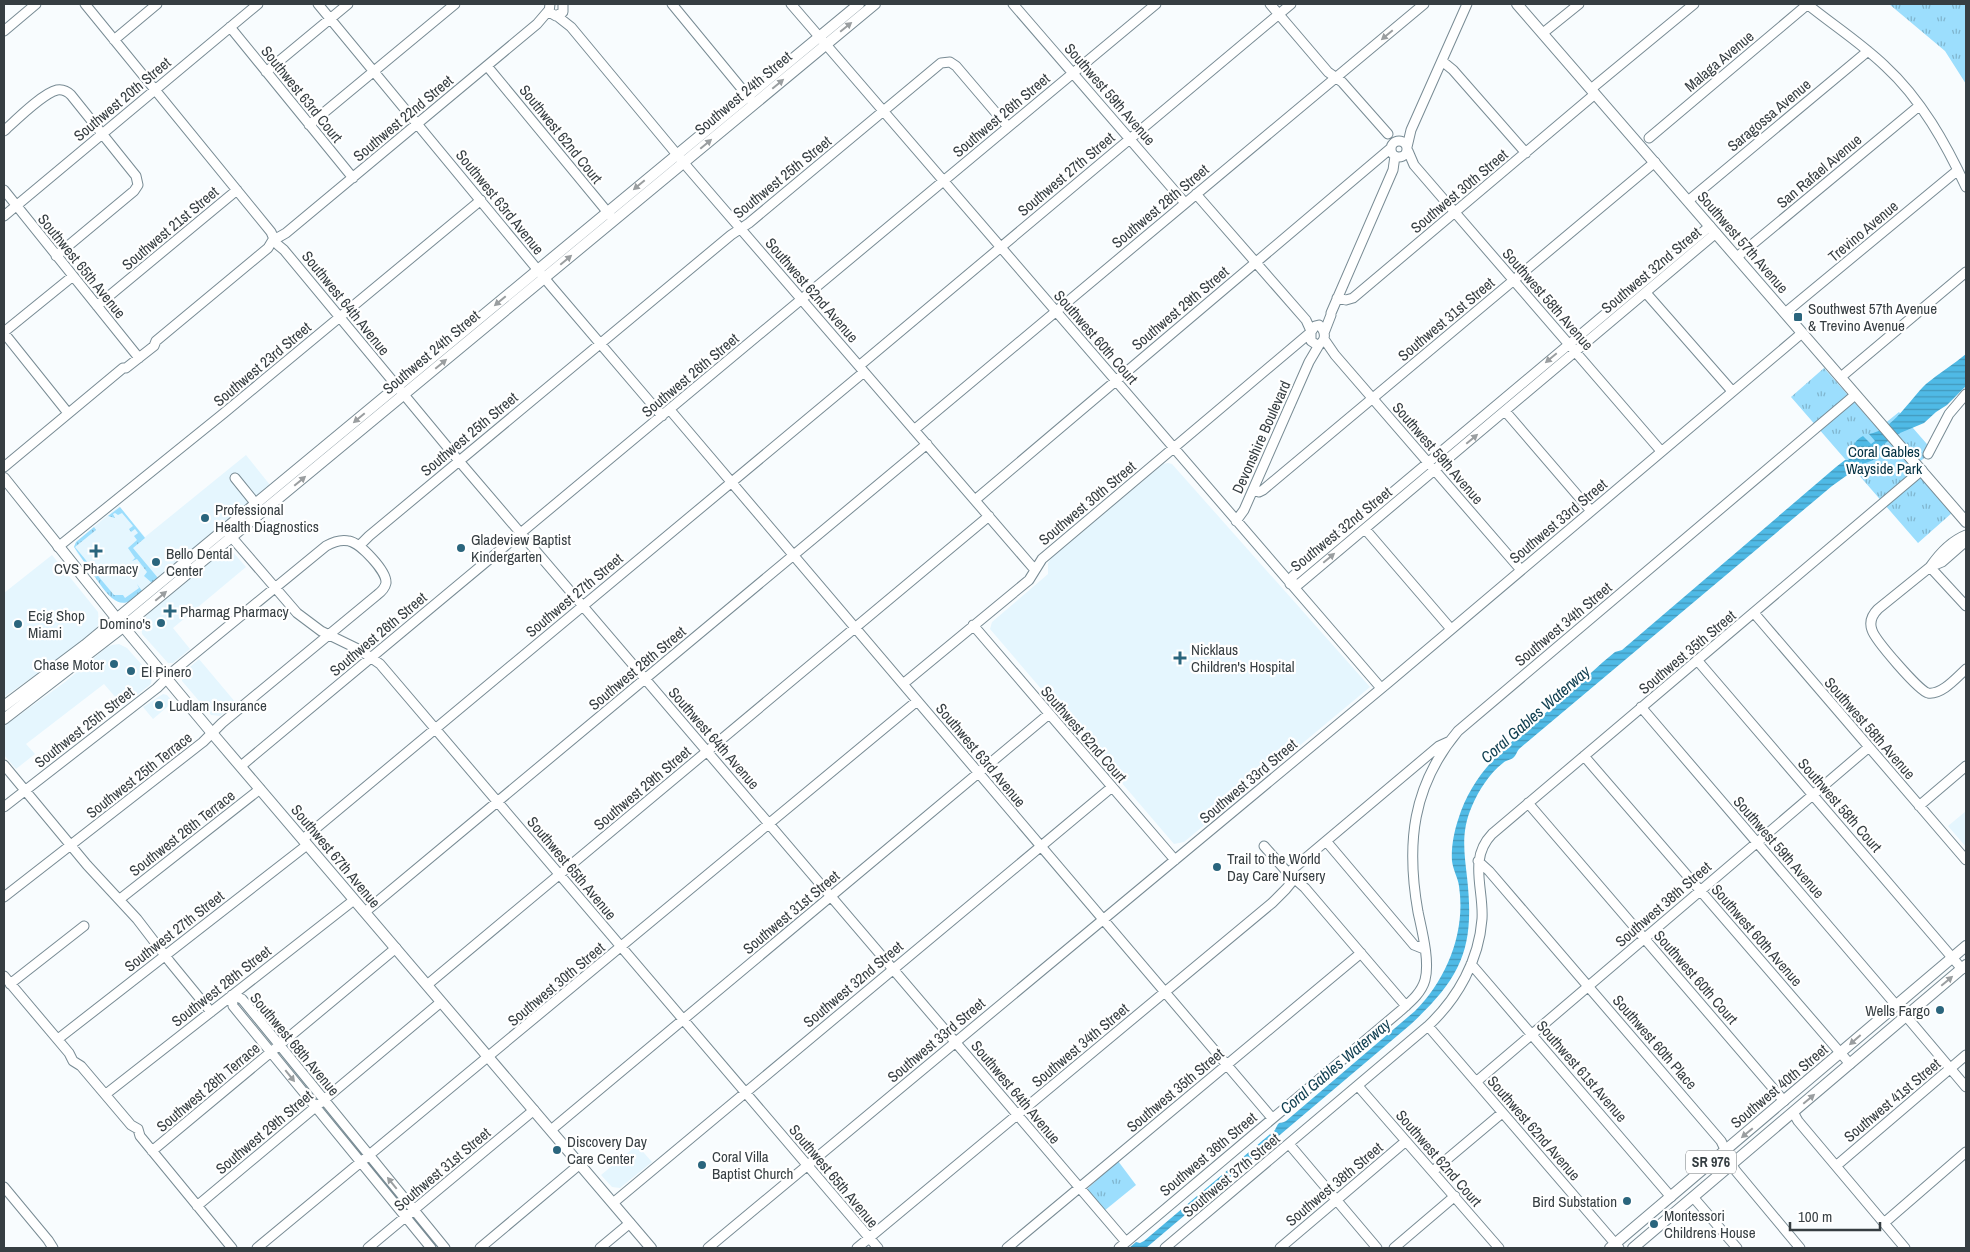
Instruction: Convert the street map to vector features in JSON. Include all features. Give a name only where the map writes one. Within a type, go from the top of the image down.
[{"type":"main road","name":"Southwest 24th Street","points":[[822,41],[859,4]]},
{"type":"main road","name":"Southwest 24th Street","points":[[4,720],[49,680],[822,41],[875,4]]},
{"type":"main road","name":"Southwest 57th Avenue","points":[[1517,4],[1966,522]]},
{"type":"main road","name":"Southwest 67th Avenue","points":[[4,478],[58,547],[212,733],[651,1248]]},
{"type":"main road","name":"Southwest 24th Street","points":[[4,706],[49,680]]},
{"type":"main road","name":"Southwest 40th Street","points":[[1615,1247],[1671,1197],[1966,946]]},
{"type":"main road","name":"Southwest 40th Street","points":[[1633,1248],[1964,967]]},
{"type":"main road","points":[[1895,1026],[1896,1005]]},
{"type":"main road","points":[[1793,1112],[1793,1103],[1802,1092],[1804,1083]]},
{"type":"main road","points":[[1767,1134],[1770,1124],[1779,1116],[1784,1101]]},
{"type":"street","points":[[4,31],[36,4]]},
{"type":"street","name":"Southwest 64th Avenue","points":[[85,4],[400,391],[1079,1188],[1122,1245]]},
{"type":"street","points":[[114,40],[157,4]]},
{"type":"street","name":"Southwest 20th Street","points":[[4,216],[258,4]]},
{"type":"street","name":"Southwest 63rd Avenue","points":[[318,4],[600,344],[731,483],[1272,1118]]},
{"type":"street","points":[[266,72],[348,4]]},
{"type":"street","points":[[310,125],[455,4]]},
{"type":"street","points":[[672,4],[751,100]]},
{"type":"street","name":"Southwest 60th Court","points":[[791,4],[1381,688]]},
{"type":"street","name":"Southwest 59th Avenue","points":[[1013,4],[1185,203]]},
{"type":"street","name":"Southwest 26th Street","points":[[240,766],[1156,4]]},
{"type":"street","points":[[1270,4],[1388,134],[1399,150]]},
{"type":"street","name":"Southwest 27th Street","points":[[58,1039],[165,956],[305,842],[435,729],[731,483],[1000,248],[1291,4]]},
{"type":"street","name":"Southwest 28th Street","points":[[914,430],[1424,4]]},
{"type":"street","name":"Devonshire Boulevard","points":[[1236,521],[1244,510],[1253,490],[1309,362],[1317,336],[1331,315],[1330,313],[1393,170],[1399,150],[1411,130],[1467,4]]},
{"type":"street","points":[[1543,34],[1579,4]]},
{"type":"street","name":"Southwest 30th Street","points":[[1337,298],[1346,300],[1353,298],[1526,153],[1593,91],[1694,4]]},
{"type":"street","points":[[1808,4],[1888,69],[1919,106],[1941,140],[1966,186]]},
{"type":"street","name":"Malaga Avenue","points":[[1649,138],[1808,4]]},
{"type":"street","name":"Southwest 22nd Street","points":[[4,467],[124,368],[124,364],[156,341],[278,241],[557,8]]},
{"type":"street","name":"Southwest 62nd Avenue","points":[[557,8],[680,158],[1035,570]]},
{"type":"street","name":"Southwest 63rd Court","points":[[230,27],[353,178]]},
{"type":"street","name":"Saragossa Avenue","points":[[1688,201],[1868,51]]},
{"type":"street","name":"Southwest 25th Street","points":[[4,807],[134,706],[274,588],[330,544],[346,540],[359,546],[731,235],[741,229],[939,65],[948,61],[956,66],[1008,127]]},
{"type":"street","points":[[1442,61],[1453,70],[1526,153]]},
{"type":"street","name":"Southwest 62nd Court","points":[[487,66],[611,216]]},
{"type":"street","points":[[4,131],[53,91],[62,90],[71,95],[133,170],[138,182],[131,194],[56,256]]},
{"type":"street","name":"San Rafael Avenue","points":[[1737,257],[1919,106]]},
{"type":"street","name":"Southwest 29th Street","points":[[975,500],[1380,158],[1399,150]]},
{"type":"street","name":"Southwest 58th Avenue","points":[[1399,150],[1661,451]]},
{"type":"street","name":"Southwest 31st Street","points":[[1253,490],[1259,492],[1263,490],[1654,162]]},
{"type":"street","name":"Trevino Avenue","points":[[1785,312],[1958,170]]},
{"type":"street","name":"Southwest 65th Avenue","points":[[4,190],[137,356]]},
{"type":"street","name":"Southwest 21st Street","points":[[97,306],[237,190]]},
{"type":"street","name":"Southwest 59th Avenue","points":[[1196,194],[1521,570]]},
{"type":"street","name":"Southwest 23rd Street","points":[[58,547],[224,414],[481,200]]},
{"type":"street","name":"Southwest 32nd Street","points":[[1713,229],[1646,293],[1365,529],[1299,584],[1290,584],[1293,576],[1568,344],[1713,229]]},
{"type":"street","points":[[1841,377],[1966,272]]},
{"type":"street","points":[[68,413],[4,333],[72,276]]},
{"type":"street","points":[[1646,293],[1732,392]]},
{"type":"street","name":"Southwest 33rd Street","points":[[708,1248],[1381,688],[1802,333]]},
{"type":"street","name":"Southwest 30th Street","points":[[903,684],[1029,580],[1042,559],[1173,448],[1295,346],[1317,336]]},
{"type":"street","points":[[1928,454],[1949,414],[1966,394]]},
{"type":"street","name":"Southwest 34th Street","points":[[857,1248],[1278,897],[1291,876],[1326,841],[1439,746],[1451,741],[1462,727],[1855,395]]},
{"type":"street","points":[[1505,411],[1591,511]]},
{"type":"street","name":"Southwest 28th Street","points":[[365,912],[926,444]]},
{"type":"street","name":"Southwest 35th Street","points":[[1478,861],[1487,839],[1922,470]]},
{"type":"street","points":[[235,478],[259,508]]},
{"type":"street","name":"Southwest 29th Street","points":[[426,985],[989,516]]},
{"type":"street","points":[[1365,529],[1451,629]]},
{"type":"street","name":"Southwest 65th Avenue","points":[[228,533],[274,588],[303,618],[330,635],[372,657],[380,664],[878,1248]]},
{"type":"street","points":[[1930,567],[1938,555],[1959,538],[1966,535]]},
{"type":"street","points":[[1966,541],[1942,562],[1930,567],[1874,613],[1871,623],[1872,630],[1902,668],[1925,692],[1930,693],[1939,690],[1966,669]]},
{"type":"street","name":"Southwest 25th Terrace","points":[[4,897],[212,733],[377,595],[386,585],[384,573],[359,546]]},
{"type":"street","points":[[1930,567],[1966,606]]},
{"type":"street","name":"Southwest 58th Avenue","points":[[1754,613],[1966,860]]},
{"type":"street","name":"Southwest 62nd Court","points":[[973,625],[1175,860]]},
{"type":"street","name":"Southwest 58th Court","points":[[1697,660],[1953,957],[1964,967]]},
{"type":"street","name":"Southwest 30th Street","points":[[257,1248],[917,701]]},
{"type":"street","name":"Southwest 59th Avenue","points":[[1641,707],[1896,1005]]},
{"type":"street","name":"Southwest 31st Street","points":[[551,1130],[1049,714]]},
{"type":"street","points":[[1424,949],[1412,872],[1413,830],[1424,791],[1451,741]]},
{"type":"street","name":"Southwest 38th Street","points":[[1476,1082],[1868,747]]},
{"type":"street","name":"Southwest 60th Avenue","points":[[1584,756],[1850,1064]]},
{"type":"street","points":[[4,766],[70,845],[120,899],[211,1012]]},
{"type":"street","points":[[1919,806],[1966,766]]},
{"type":"street","name":"Southwest 32nd Street","points":[[613,1203],[1112,787]]},
{"type":"street","name":"Southwest 26th Terrace","points":[[120,899],[260,790]]},
{"type":"street","name":"Southwest 60th Court","points":[[1528,803],[1784,1101]]},
{"type":"street","points":[[1326,841],[1414,945],[1424,949]]},
{"type":"street","points":[[1264,846],[1361,953],[1406,1006]]},
{"type":"street","name":"Southwest 37th Street","points":[[1165,1248],[1428,1026],[1455,996],[1471,964],[1478,944],[1482,920],[1478,861]]},
{"type":"street","name":"Southwest 60th Place","points":[[1478,861],[1485,866],[1721,1140],[1737,1173],[1800,1248]]},
{"type":"street","name":"Southwest 28th Street","points":[[106,1094],[354,900]]},
{"type":"street","points":[[10,984],[84,926]]},
{"type":"street","name":"Southwest 28th Terrace","points":[[152,1151],[396,948]]},
{"type":"street","name":"Southwest 36th Street","points":[[1122,1245],[1406,1006],[1417,995],[1424,980],[1426,970],[1424,949]]},
{"type":"street","name":"Southwest 35th Street","points":[[1007,1248],[1361,953]]},
{"type":"street","name":"Southwest 61st Avenue","points":[[1471,964],[1671,1197]]},
{"type":"street","points":[[4,976],[69,1053],[78,1058],[81,1066],[131,1125],[138,1129],[140,1136],[232,1248]]},
{"type":"street","name":"Southwest 68th Avenue","points":[[431,1248],[233,1006],[232,995],[242,999],[445,1248]]},
{"type":"street","name":"Southwest 29th Street","points":[[197,1206],[441,1002]]},
{"type":"street","points":[[1906,1016],[1966,1087]]},
{"type":"street","name":"Southwest 62nd Avenue","points":[[1428,1026],[1615,1247]]},
{"type":"street","name":"Southwest 41st Street","points":[[1836,1166],[1966,1055]]},
{"type":"street","name":"Southwest 62nd Court","points":[[1358,1086],[1499,1248]]},
{"type":"street","name":"Southwest 31st Street","points":[[368,1248],[534,1110]]},
{"type":"street","points":[[1793,1112],[1798,1121],[1905,1248]]},
{"type":"street","points":[[1433,1171],[1502,1113]]},
{"type":"street","name":"Southwest 38th Street","points":[[1280,1248],[1406,1141]]},
{"type":"street","points":[[1289,1144],[1377,1248]]},
{"type":"street","points":[[1884,1223],[1966,1152]]},
{"type":"street","points":[[480,1248],[580,1164]]},
{"type":"street","points":[[4,1187],[49,1240],[52,1248]]},
{"type":"street","points":[[1394,1248],[1454,1196]]},
{"type":"street","points":[[1693,1197],[1737,1248]]},
{"type":"street","points":[[600,1248],[630,1224]]},
{"type":"shaded area","points":[[1966,354],[1966,386],[1947,405],[1924,423],[1900,433],[1881,446],[1879,445],[1875,449],[1876,459],[1863,464],[1861,462],[1853,471],[1832,486],[1519,749],[1513,758],[1504,762],[1493,772],[1478,794],[1466,824],[1464,850],[1469,923],[1461,960],[1442,992],[1410,1025],[1146,1248],[1129,1248],[1136,1242],[1144,1241],[1275,1130],[1278,1124],[1286,1121],[1415,1011],[1426,998],[1445,970],[1457,937],[1460,920],[1459,886],[1452,856],[1453,840],[1457,825],[1473,786],[1495,758],[1603,662],[1615,652],[1622,650],[1836,467],[1854,455],[1854,446],[1858,440],[1863,436],[1871,444],[1875,441],[1869,434],[1877,432],[1893,421],[1926,384]]},
{"type":"shaded area","points":[[246,455],[270,485],[132,600],[121,603],[114,600],[77,553],[74,546],[77,541],[119,506],[145,537]]},
{"type":"shaded area","name":"Nicklaus Children's Hospital","points":[[1163,464],[1172,464],[1370,687],[1184,842],[1174,844],[990,629],[992,622],[1048,574],[1048,563],[1052,557]]},
{"type":"shaded area","points":[[226,549],[232,551],[246,567],[173,628],[190,649],[173,663],[168,663],[142,634],[141,621]]},
{"type":"shaded area","points":[[52,555],[98,612],[99,624],[94,631],[73,649],[4,697],[4,593]]},
{"type":"shaded area","points":[[119,644],[127,648],[150,674],[152,677],[151,684],[123,706],[104,684],[26,744],[35,754],[16,769],[4,755],[4,726],[65,682],[107,647]]},
{"type":"shaded area","points":[[199,659],[236,703],[220,716],[211,715],[182,681],[182,674]]},
{"type":"shaded area","points":[[163,694],[167,695],[173,702],[153,719],[143,707]]},
{"type":"shaded area","points":[[1966,811],[1966,847],[1948,826]]},
{"type":"shaded area","points":[[637,1145],[652,1162],[620,1188],[612,1187],[601,1175]]},
{"type":"green space","points":[[1889,4],[1966,4],[1966,84],[1945,51]]},
{"type":"green space","name":"Coral Gables Wayside Park","points":[[1824,368],[1878,429],[1899,412],[1933,451],[1913,467],[1953,512],[1918,543],[1791,397]]},
{"type":"green space","points":[[120,507],[145,538],[133,548],[158,578],[152,583],[144,576],[147,572],[137,559],[132,561],[135,558],[128,548],[137,540],[134,536],[138,533],[135,529],[131,532],[129,529],[133,526],[122,513],[118,515],[113,514],[115,518],[108,516]]},
{"type":"green space","points":[[94,527],[96,530],[75,547],[94,570],[91,572],[74,547],[76,542]]},
{"type":"green space","points":[[94,571],[114,595],[123,595],[125,598],[139,588],[137,584],[142,591],[130,601],[118,602],[103,589],[92,573]]},
{"type":"green space","points":[[1118,1161],[1136,1185],[1104,1211],[1087,1189]]},
{"type":"place","name":"Southwest 57th Avenue & Trevino Avenue","points":[[1798,317]]},
{"type":"place","name":"Professional Health Diagnostics","points":[[205,518]]},
{"type":"place","name":"Gladeview Baptist Kindergarten","points":[[461,548]]},
{"type":"place","name":"CVS Pharmacy","points":[[96,551]]},
{"type":"place","name":"Bello Dental Center","points":[[156,562]]},
{"type":"place","name":"Pharmag Pharmacy","points":[[170,611]]},
{"type":"place","name":"Domino's","points":[[161,623]]},
{"type":"place","name":"Ecig Shop Miami","points":[[18,624]]},
{"type":"place","name":"Nicklaus Children's Hospital","points":[[1180,658]]},
{"type":"place","name":"Chase Motor","points":[[114,664]]},
{"type":"place","name":"El Pinero","points":[[131,671]]},
{"type":"place","name":"Ludlam Insurance","points":[[159,705]]},
{"type":"place","name":"Trail to the World Day Care Nursery","points":[[1217,867]]},
{"type":"place","name":"Wells Fargo","points":[[1940,1010]]},
{"type":"place","name":"Discovery Day Care Center","points":[[557,1150]]},
{"type":"place","name":"Coral Villa Baptist Church","points":[[702,1165]]},
{"type":"place","name":"Bird Substation","points":[[1627,1201]]},
{"type":"place","name":"Montessori Childrens House","points":[[1654,1224]]},
{"type":"water label","name":"Coral Gables Waterway","points":[[1535,714]]},
{"type":"water label","name":"Coral Gables Waterway","points":[[1335,1066]]}]
